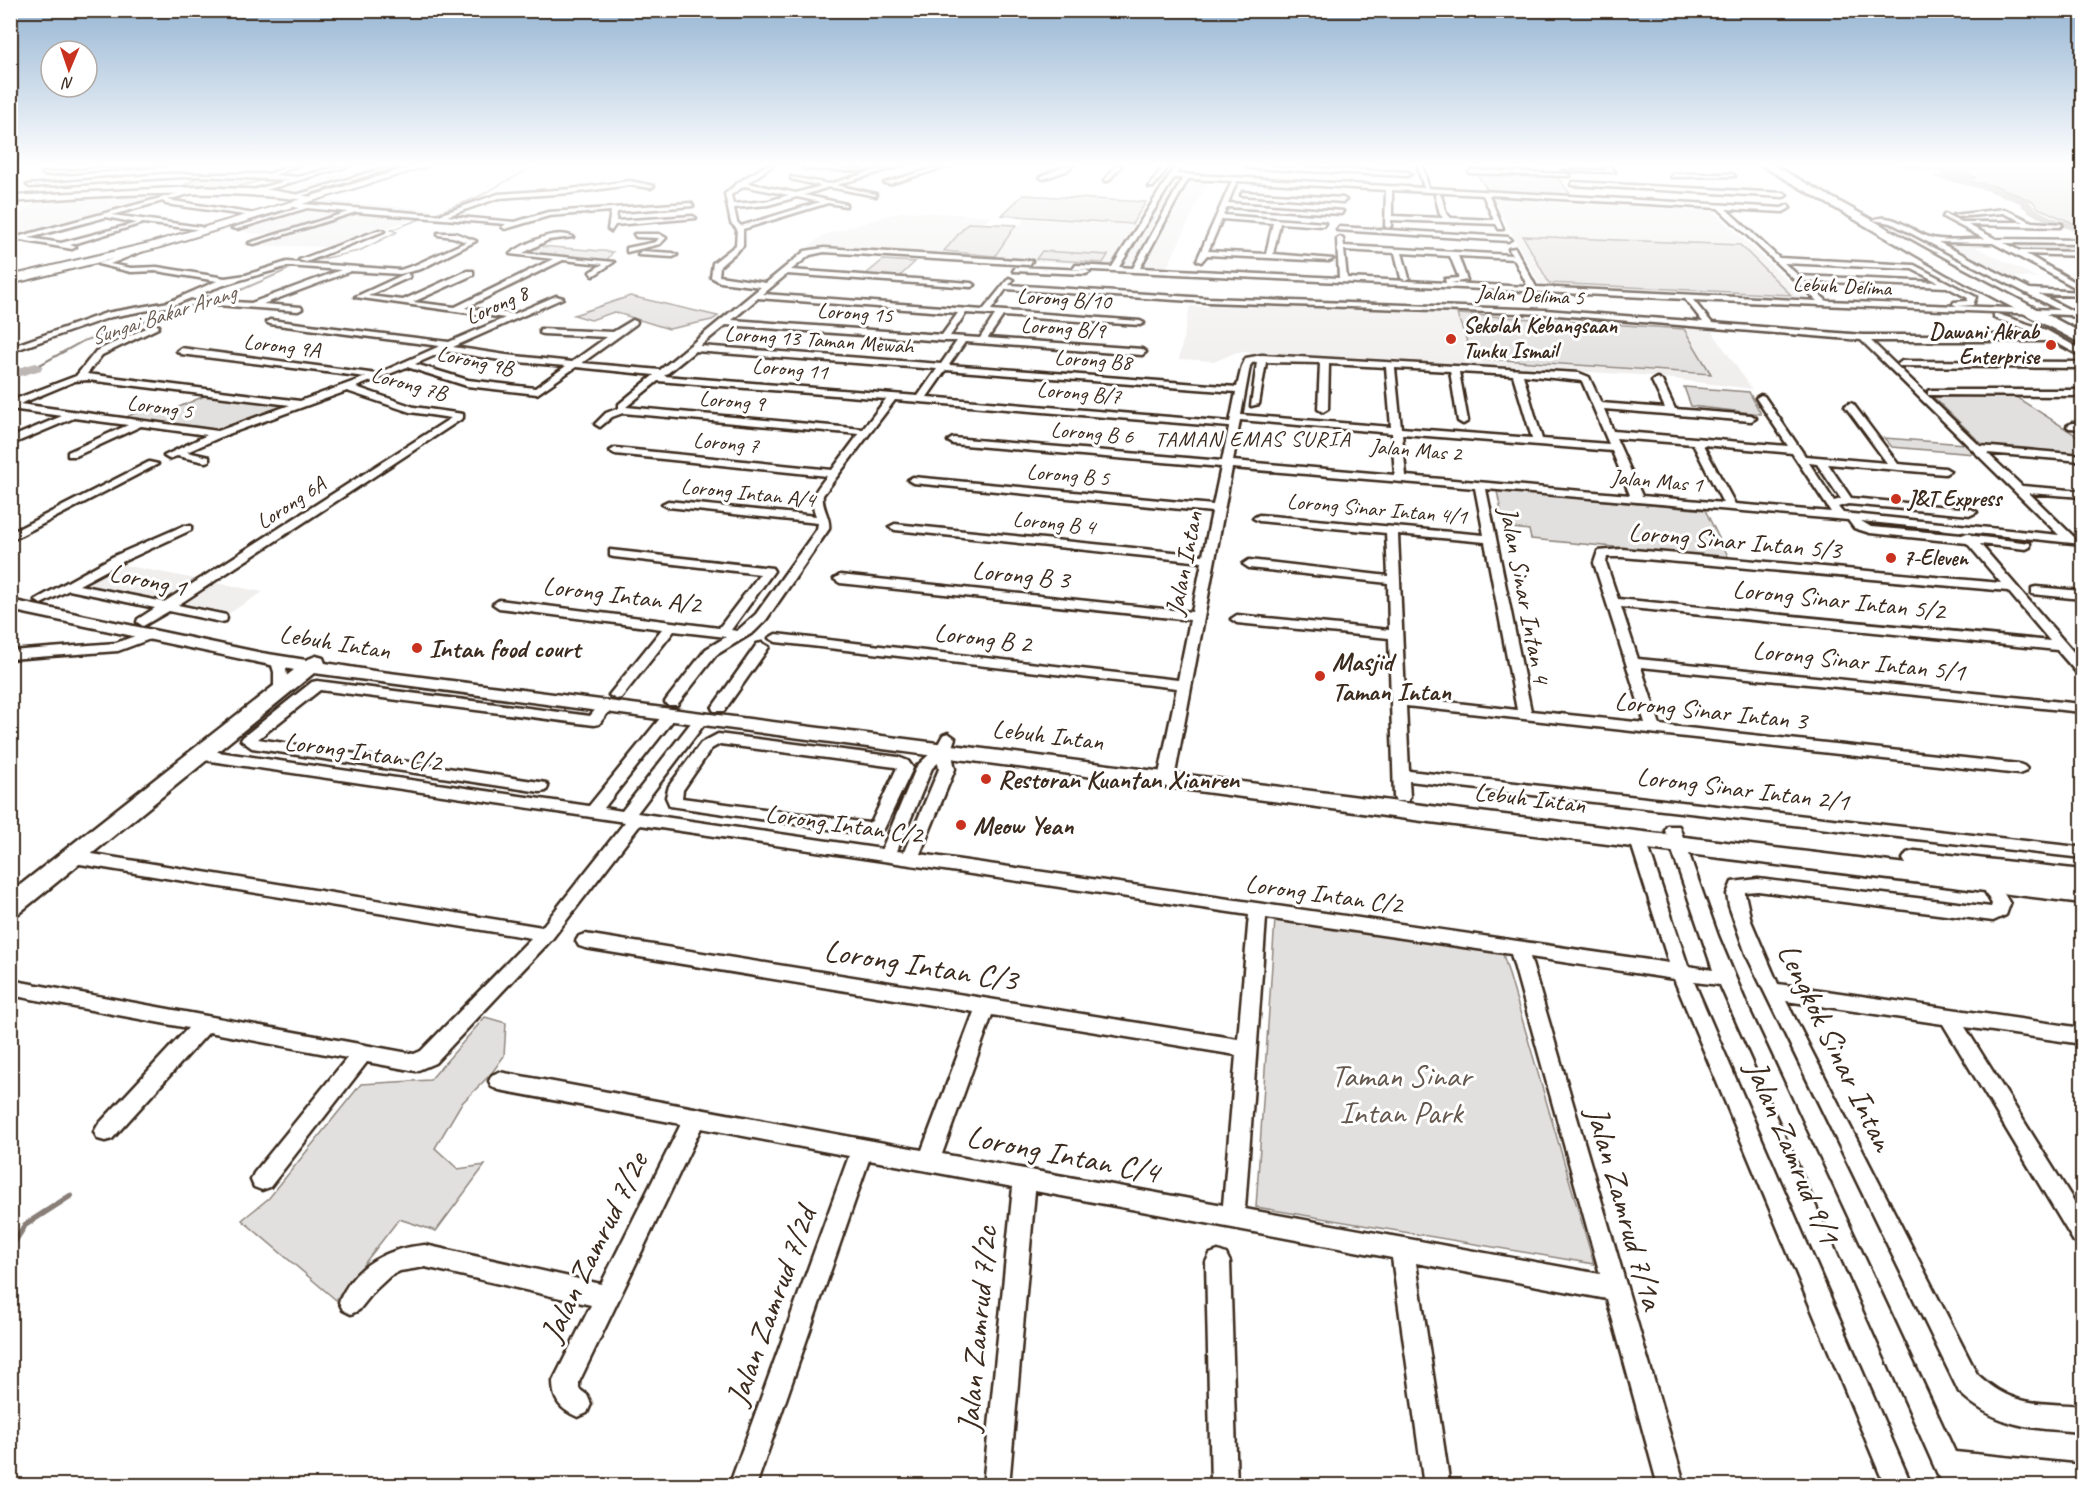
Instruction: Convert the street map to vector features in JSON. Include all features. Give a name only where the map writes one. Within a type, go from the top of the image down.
[{"type":"highway","points":[[1900,235],[2047,311],[2082,339]]},
{"type":"highway","points":[[1902,235],[2082,330]]},
{"type":"main road","points":[[10,279],[179,235]]},
{"type":"main road","points":[[10,279],[153,246],[189,235]]},
{"type":"main road","name":"Lebuh Intan","points":[[10,593],[278,662],[410,671],[710,713],[946,752],[1167,772],[1402,786],[1676,837],[1990,884],[2082,894]]},
{"type":"main road","name":"Lebuh Intan","points":[[10,604],[146,628],[315,663],[338,672],[420,691],[611,700]]},
{"type":"main road","points":[[10,907],[315,663]]},
{"type":"main road","points":[[410,671],[428,677],[430,681],[420,691]]},
{"type":"main road","name":"Lebuh Intan","points":[[1167,772],[1638,840],[1676,837],[2082,879]]},
{"type":"street","points":[[15,239],[31,235]]},
{"type":"street","points":[[62,245],[100,235]]},
{"type":"street","points":[[252,243],[290,235]]},
{"type":"street","points":[[327,246],[363,235]]},
{"type":"street","points":[[295,264],[367,235]]},
{"type":"street","points":[[153,246],[102,264],[115,267],[157,269],[225,280],[240,279],[280,265],[295,264],[396,272],[418,267],[473,241],[452,235]]},
{"type":"street","points":[[593,274],[621,255],[658,243],[663,238],[636,235]]},
{"type":"street","points":[[740,235],[739,246],[716,265],[715,277],[720,280],[768,286]]},
{"type":"street","points":[[1119,268],[1137,235]]},
{"type":"street","points":[[1137,267],[1154,235]]},
{"type":"street","points":[[1200,271],[1212,235]]},
{"type":"street","points":[[1269,256],[1274,235]]},
{"type":"street","points":[[1340,235],[1343,278]]},
{"type":"street","points":[[1436,235],[1508,239]]},
{"type":"street","points":[[1505,235],[1533,290]]},
{"type":"street","points":[[1750,235],[1822,301],[1960,304],[1970,303],[1972,297],[1914,267],[1778,260]]},
{"type":"street","points":[[1917,235],[2027,291],[2047,311],[2082,319]]},
{"type":"street","points":[[1982,235],[2056,272],[2082,289]]},
{"type":"street","points":[[570,237],[547,238],[514,254],[561,258],[673,255]]},
{"type":"street","points":[[15,239],[84,249]]},
{"type":"street","points":[[1911,240],[2082,242]]},
{"type":"street","points":[[621,255],[625,242]]},
{"type":"street","points":[[1341,248],[1517,256]]},
{"type":"street","name":"Lebuh Delima","points":[[808,253],[824,250],[1076,267],[1343,278],[1689,300],[1822,301],[2047,311]]},
{"type":"street","points":[[1398,251],[1405,278]]},
{"type":"street","points":[[2015,251],[2082,254]]},
{"type":"street","points":[[622,406],[808,253],[1013,268],[1260,278],[1936,314],[1988,314]]},
{"type":"street","points":[[1204,253],[1329,259]]},
{"type":"street","name":"Lebuh Delima","points":[[1119,268],[1200,271],[1260,278],[1405,278],[1462,281],[1453,253]]},
{"type":"street","points":[[457,309],[561,258]]},
{"type":"street","points":[[339,259],[418,267]]},
{"type":"street","points":[[985,312],[1013,268]]},
{"type":"street","points":[[189,295],[209,301],[252,305],[350,269]]},
{"type":"street","points":[[784,272],[971,285]]},
{"type":"street","points":[[2056,272],[2074,273]]},
{"type":"street","points":[[341,273],[382,276]]},
{"type":"street","points":[[403,303],[470,273]]},
{"type":"street","points":[[409,274],[359,297],[515,317]]},
{"type":"street","points":[[1797,278],[1951,285]]},
{"type":"street","points":[[10,350],[109,315],[162,307],[225,280]]},
{"type":"street","name":"Jalan Delima 5","points":[[1003,287],[1260,302],[1545,312],[1863,338],[2055,338]]},
{"type":"street","points":[[1260,302],[1261,291]]},
{"type":"street","points":[[2027,291],[2082,294]]},
{"type":"street","name":"Lorong B/10","points":[[756,296],[1140,323]]},
{"type":"street","name":"Lorong 8","points":[[379,376],[559,298]]},
{"type":"street","points":[[1689,300],[1709,325]]},
{"type":"street","name":"Lorong 11","points":[[252,305],[299,308],[271,320],[272,323],[447,346],[506,358],[920,400]]},
{"type":"street","points":[[1977,309],[2033,328],[2082,353]]},
{"type":"street","points":[[944,338],[964,310]]},
{"type":"street","points":[[982,340],[1001,313]]},
{"type":"street","points":[[578,364],[633,322]]},
{"type":"street","name":"Lorong 15","points":[[725,322],[982,340]]},
{"type":"street","points":[[80,377],[99,353],[155,326]]},
{"type":"street","points":[[543,331],[616,335]]},
{"type":"street","points":[[1863,338],[2061,530],[2077,540]]},
{"type":"street","points":[[920,400],[963,339]]},
{"type":"street","name":"Lorong B/9","points":[[982,340],[1142,352]]},
{"type":"street","name":"Lorong 13 Taman Mewah","points":[[693,348],[943,368]]},
{"type":"street","name":"Lorong 9A","points":[[181,351],[379,376]]},
{"type":"street","points":[[1254,404],[1257,358],[1574,375],[1586,380],[1637,498]]},
{"type":"street","name":"Jalan Intan","points":[[1167,772],[1247,362],[1257,358]]},
{"type":"street","points":[[1323,410],[1325,361]]},
{"type":"street","name":"Lorong 9B","points":[[406,364],[466,384],[537,391],[578,364]]},
{"type":"street","points":[[1902,364],[2082,365]]},
{"type":"street","points":[[1390,365],[1401,473]]},
{"type":"street","name":"Lorong B8","points":[[943,368],[1241,390]]},
{"type":"street","points":[[1454,368],[1463,420]]},
{"type":"street","points":[[1517,372],[1538,442]]},
{"type":"street","name":"Lorong 5","points":[[10,405],[219,434],[299,403],[379,376]]},
{"type":"street","points":[[10,405],[80,377],[299,403]]},
{"type":"street","points":[[1657,381],[1671,412]]},
{"type":"street","name":"Lorong 7B","points":[[349,388],[412,410],[460,416]]},
{"type":"street","points":[[1931,393],[2082,393]]},
{"type":"street","points":[[593,812],[711,652],[739,635],[760,617],[823,529],[825,520],[816,501],[834,473],[892,398]]},
{"type":"street","points":[[1761,398],[1838,516]]},
{"type":"street","name":"Lorong B/7","points":[[920,400],[1397,430],[1616,448]]},
{"type":"street","points":[[1597,406],[1751,418]]},
{"type":"street","points":[[1850,406],[1895,467]]},
{"type":"street","name":"Lorong 9","points":[[600,424],[609,415],[622,410],[865,432]]},
{"type":"street","points":[[10,441],[74,414]]},
{"type":"street","name":"Lorong 6A","points":[[10,655],[118,647],[146,628],[167,608],[460,416]]},
{"type":"street","points":[[72,454],[139,424]]},
{"type":"street","points":[[205,459],[172,454],[219,434]]},
{"type":"street","points":[[1609,434],[1696,441],[1798,454],[1820,460],[1945,471]]},
{"type":"street","name":"Lorong B 6","points":[[953,441],[1228,464]]},
{"type":"street","points":[[1696,441],[1731,507]]},
{"type":"street","points":[[1976,449],[2082,458]]},
{"type":"street","name":"Lorong 7","points":[[615,451],[834,473]]},
{"type":"street","points":[[1820,460],[1848,501]]},
{"type":"street","points":[[10,538],[153,464]]},
{"type":"street","points":[[1228,464],[1274,473],[1481,488]]},
{"type":"street","name":"Jalan Mas 1","points":[[1228,464],[1401,473],[1481,488],[1637,498],[1919,523],[2077,540]]},
{"type":"street","name":"Jalan Mas 2","points":[[1401,473],[1564,482]]},
{"type":"street","name":"Lorong B 5","points":[[913,480],[1219,509]]},
{"type":"street","name":"Jalan Sinar Intan 4","points":[[1481,488],[1525,715]]},
{"type":"street","points":[[2018,489],[2082,494]]},
{"type":"street","points":[[1831,505],[1848,501],[1966,512],[1972,521],[1919,523]]},
{"type":"street","name":"Lorong Intan A/4","points":[[668,504],[825,520]]},
{"type":"street","points":[[1831,505],[1880,520]]},
{"type":"street","points":[[1852,517],[1858,526],[1870,530],[2082,550]]},
{"type":"street","name":"Lorong Sinar Intan 4/1","points":[[1259,518],[1491,539]]},
{"type":"street","name":"Lorong B 4","points":[[895,527],[1209,559]]},
{"type":"street","points":[[1959,527],[2082,670]]},
{"type":"street","points":[[41,600],[187,528]]},
{"type":"street","points":[[2061,530],[2082,532]]},
{"type":"street","points":[[1392,531],[1402,786]]},
{"type":"street","points":[[614,553],[768,571],[724,631]]},
{"type":"street","name":"Lorong Sinar Intan 5/3","points":[[1654,729],[1600,563],[1602,554],[2012,588]]},
{"type":"street","points":[[1249,564],[1394,580]]},
{"type":"street","name":"Lorong B 3","points":[[840,579],[1198,617]]},
{"type":"street","name":"Lorong 1","points":[[66,586],[221,618]]},
{"type":"street","points":[[2036,591],[2082,595]]},
{"type":"street","name":"Lorong Sinar Intan 5/2","points":[[1612,602],[2061,646]]},
{"type":"street","name":"Lorong Intan A/2","points":[[499,604],[724,631],[739,635]]},
{"type":"street","points":[[1237,620],[1396,635]]},
{"type":"street","points":[[611,700],[672,625]]},
{"type":"street","name":"Lorong B 2","points":[[776,638],[1184,685]]},
{"type":"street","points":[[10,987],[416,1063],[428,1057],[546,934],[631,818],[668,763],[762,647]]},
{"type":"street","points":[[278,662],[281,672],[281,691],[338,672]]},
{"type":"street","name":"Lorong Sinar Intan 5/1","points":[[1631,662],[2082,708]]},
{"type":"street","points":[[420,691],[317,685],[248,740],[252,743],[348,759],[540,787],[528,803]]},
{"type":"street","name":"Lorong Sinar Intan 3","points":[[1399,701],[2019,769]]},
{"type":"street","points":[[718,739],[898,762],[903,764],[904,768],[892,795],[878,825],[861,830],[676,802],[674,797],[675,790],[706,746],[718,739]]},
{"type":"street","points":[[887,856],[925,766],[946,752]]},
{"type":"street","points":[[910,859],[946,752]]},
{"type":"street","name":"Lorong Intan C/2","points":[[204,754],[1726,979]]},
{"type":"street","points":[[332,774],[348,759]]},
{"type":"street","points":[[668,763],[692,766]]},
{"type":"street","name":"Lorong Sinar Intan 2/1","points":[[1402,786],[2078,853]]},
{"type":"street","points":[[892,795],[911,798]]},
{"type":"street","points":[[1676,837],[1726,979],[1952,1475],[2082,1478]]},
{"type":"street","name":"Jalan Zamrud 9/1","points":[[1638,840],[1681,972],[1899,1485]]},
{"type":"street","points":[[74,857],[546,934]]},
{"type":"street","name":"Lengkok Sinar Intan","points":[[1990,884],[2001,904],[2000,910],[1993,914],[1758,885],[1738,886],[1735,899],[1772,991],[1968,1383],[1987,1402],[2008,1413],[2082,1419]]},
{"type":"street","points":[[1233,1218],[1258,910]]},
{"type":"street","name":"Lorong Intan C/3","points":[[585,941],[1247,1048]]},
{"type":"street","name":"Jalan Zamrud 7/1a","points":[[1518,948],[1672,1485]]},
{"type":"street","points":[[1772,991],[2082,1036]]},
{"type":"street","points":[[929,1161],[986,1006]]},
{"type":"street","points":[[1949,1017],[2082,1234]]},
{"type":"street","points":[[105,1132],[205,1023]]},
{"type":"street","points":[[262,1180],[362,1054]]},
{"type":"street","name":"Lorong Intan C/4","points":[[499,1081],[1616,1289]]},
{"type":"street","name":"Jalan Zamrud 7/2e","points":[[578,1404],[566,1395],[566,1381],[605,1297],[695,1118]]},
{"type":"street","name":"Jalan Zamrud 7/2d","points":[[741,1485],[862,1149]]},
{"type":"street","name":"Jalan Zamrud 7/2c","points":[[996,1485],[1025,1179]]},
{"type":"street","points":[[1402,1249],[1437,1485]]},
{"type":"street","points":[[351,1302],[365,1281],[383,1265],[403,1257],[425,1256],[605,1297]]},
{"type":"street","points":[[1218,1262],[1224,1485]]},
{"type":"shaded area","points":[[11,235],[26,235],[11,239]]},
{"type":"shaded area","points":[[265,235],[369,235],[336,247],[241,245],[273,236]]},
{"type":"shaded area","points":[[824,235],[1182,235],[1166,270],[1007,259],[996,256],[808,247]]},
{"type":"shaded area","points":[[1513,235],[1738,235],[1808,299],[1541,287]]},
{"type":"shaded area","points":[[1915,238],[1960,239],[2038,278],[1986,276]]},
{"type":"shaded area","name":"Sekolah Kebangsaan Tunku Ismail","points":[[1208,302],[1528,313],[1709,327],[1752,389],[1641,375],[1258,353],[1237,352],[1216,361],[1179,359],[1190,306],[1207,307]]},
{"type":"shaded area","points":[[103,561],[263,592],[215,622],[51,589]]},
{"type":"green space","points":[[958,235],[1009,235],[995,256],[944,251]]},
{"type":"green space","points":[[1523,236],[1740,245],[1791,295],[1549,283]]},
{"type":"green space","points":[[2001,242],[2082,243],[2082,253],[2020,250]]},
{"type":"green space","points":[[539,246],[613,252],[607,260],[522,254]]},
{"type":"green space","points":[[1042,251],[1108,255],[1103,263],[1036,259]]},
{"type":"green space","points":[[883,260],[915,262],[898,278],[865,275]]},
{"type":"green space","points":[[630,296],[718,316],[712,320],[669,329],[614,312],[591,320],[574,315]]},
{"type":"green space","points":[[1457,314],[1684,329],[1711,374],[1473,358]]},
{"type":"green space","points":[[1684,387],[1749,392],[1761,414],[1691,406]]},
{"type":"green space","points":[[209,394],[294,404],[224,431],[124,418],[148,407],[172,410]]},
{"type":"green space","points":[[1930,394],[2016,397],[2082,439],[2082,455],[1983,445]]},
{"type":"green space","points":[[1884,438],[1965,444],[1975,454],[1892,447]]},
{"type":"green space","points":[[1497,491],[1705,510],[1729,558],[1531,539],[1529,530],[1504,527]]},
{"type":"green space","name":"Taman Sinar Intan Park","points":[[1275,919],[1503,954],[1594,1264],[1256,1207]]},
{"type":"green space","points":[[485,1017],[506,1023],[504,1056],[491,1074],[461,1104],[435,1148],[458,1169],[485,1165],[436,1231],[399,1219],[336,1300],[242,1220],[269,1198],[361,1084],[430,1080]]},
{"type":"waterway","name":"Sungai Bakar Arang","points":[[284,271],[303,263],[359,251],[391,235]]},
{"type":"waterway","name":"Sungai Bakar Arang","points":[[36,367],[83,341],[241,290],[287,270]]},
{"type":"waterway","name":"Sungai Bakar Arang","points":[[10,375],[36,367]]},
{"type":"waterway","points":[[10,1249],[25,1225],[70,1196]]},
{"type":"place","name":"Sekolah Kebangsaan Tunku Ismail","points":[[1451,339]]},
{"type":"place","name":"Dawani Akrab Enterprise","points":[[2051,345]]},
{"type":"place","name":"J&T Express","points":[[1896,499]]},
{"type":"place","name":"7-Eleven","points":[[1891,558]]},
{"type":"place","name":"Intan food court","points":[[417,648]]},
{"type":"place","name":"Masjid Taman Intan","points":[[1320,676]]},
{"type":"place","name":"Restoran Kuantan Xianren","points":[[986,779]]},
{"type":"place","name":"Meow Yean","points":[[961,825]]},
{"type":"district","name":"TAMAN EMAS SURIA","points":[[1253,439]]}]
